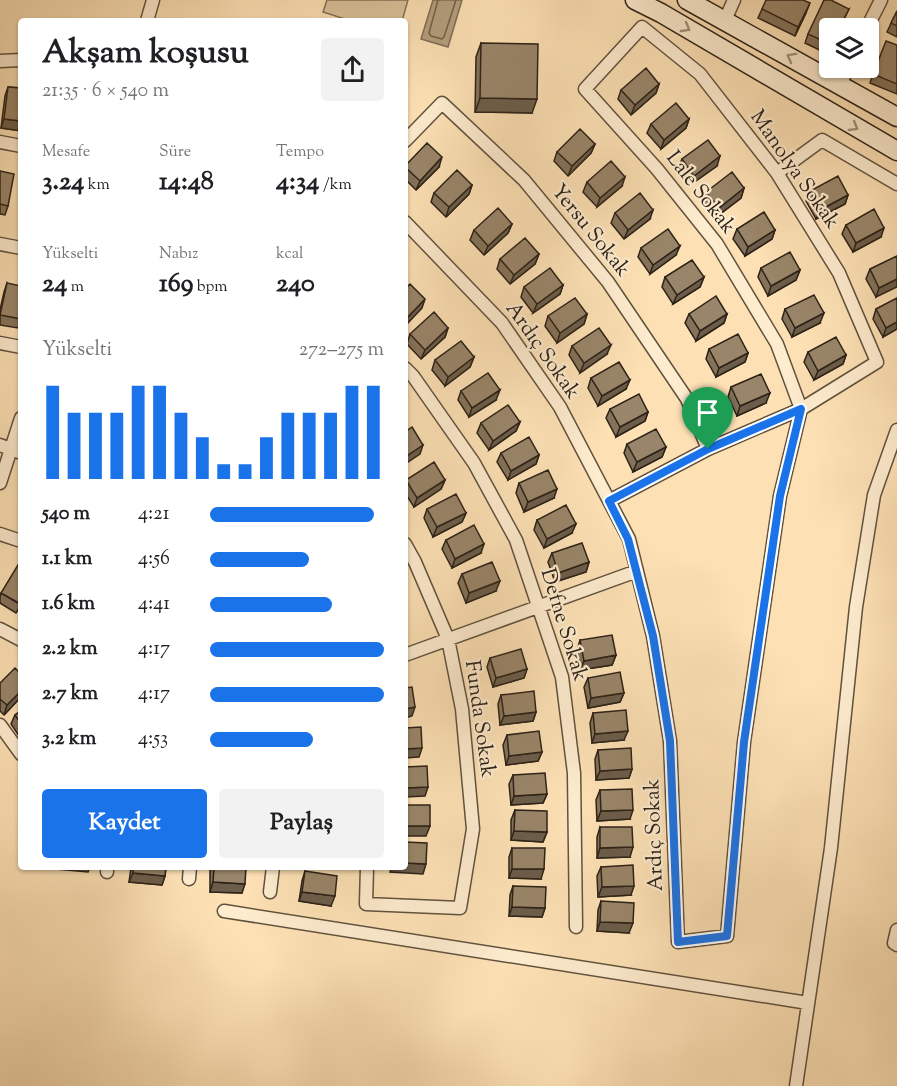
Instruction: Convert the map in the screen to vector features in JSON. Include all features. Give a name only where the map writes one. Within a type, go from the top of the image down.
[{"type":"main road","points":[[635,0],[897,151]]},
{"type":"main road","points":[[687,0],[897,117]]},
{"type":"street","points":[[148,18],[153,0]]},
{"type":"street","points":[[725,20],[734,0]]},
{"type":"street","points":[[872,18],[881,0]]},
{"type":"street","name":"Manolya Sokak","points":[[642,27],[700,74],[777,173],[839,273],[877,362],[801,409]]},
{"type":"street","name":"Lale Sokak","points":[[642,27],[585,89],[657,169],[717,244],[777,344],[801,409]]},
{"type":"street","points":[[0,61],[18,60]]},
{"type":"street","points":[[840,85],[843,78]]},
{"type":"street","name":"Yersu Sokak","points":[[408,138],[442,103],[524,180],[608,282],[687,399],[708,449]]},
{"type":"street","points":[[777,173],[822,140],[897,184]]},
{"type":"street","points":[[0,142],[18,145]]},
{"type":"street","name":"Ardıç Sokak","points":[[408,225],[502,323],[560,407],[628,539],[653,636],[670,741],[678,942],[727,936],[744,742],[780,496],[801,409]]},
{"type":"street","points":[[0,244],[18,247]]},
{"type":"street","points":[[0,343],[18,346]]},
{"type":"street","name":"Defne Sokak","points":[[408,371],[474,463],[516,540],[562,678],[574,773],[576,927]]},
{"type":"street","points":[[609,501],[708,449],[801,409]]},
{"type":"street","points":[[0,483],[18,427]]},
{"type":"street","points":[[796,1086],[831,848],[857,596],[874,495],[897,430]]},
{"type":"street","points":[[0,534],[18,541]]},
{"type":"street","name":"Funda Sokak","points":[[367,870],[366,904],[460,908],[473,829],[462,708],[448,639],[408,549]]},
{"type":"street","points":[[408,654],[637,571]]},
{"type":"street","points":[[0,629],[18,638]]},
{"type":"street","points":[[0,725],[18,750]]},
{"type":"street","points":[[270,892],[273,870]]},
{"type":"street","points":[[224,911],[808,1003]]},
{"type":"street","points":[[897,930],[894,943],[897,945]]},
{"type":"shaded area","points":[[327,0],[408,0],[403,18],[342,18],[323,12]]},
{"type":"water","points":[[433,0],[462,0],[448,47],[421,39]]},
{"type":"building","points":[[766,0],[803,0],[810,3],[798,27],[762,9]]},
{"type":"building","points":[[824,0],[831,0],[849,9],[844,18],[819,18],[819,39],[808,34]]},
{"type":"building","points":[[897,11],[897,26],[891,23]]},
{"type":"building","points":[[886,41],[897,45],[897,84],[879,76],[879,59]]},
{"type":"building","points":[[481,43],[538,44],[537,99],[480,98]]},
{"type":"building","points":[[646,68],[659,84],[635,105],[621,90]]},
{"type":"building","points":[[8,87],[18,88],[18,121],[4,119]]},
{"type":"building","points":[[676,103],[689,119],[664,140],[651,124]]},
{"type":"building","points":[[580,129],[595,144],[572,166],[557,152]]},
{"type":"building","points":[[708,140],[720,156],[694,176],[682,159]]},
{"type":"building","points":[[427,143],[442,157],[420,181],[408,170],[408,163]]},
{"type":"building","points":[[611,161],[625,177],[600,198],[587,182]]},
{"type":"building","points":[[457,170],[472,185],[449,207],[434,193]]},
{"type":"building","points":[[0,171],[14,174],[8,206],[0,204]]},
{"type":"building","points":[[732,172],[744,188],[719,208],[706,192]]},
{"type":"building","points":[[838,176],[848,195],[820,210],[810,191]]},
{"type":"building","points":[[640,193],[653,210],[628,230],[615,213]]},
{"type":"building","points":[[498,208],[512,224],[488,246],[474,230]]},
{"type":"building","points":[[874,209],[884,228],[856,243],[846,225]]},
{"type":"building","points":[[764,212],[775,230],[748,247],[737,229]]},
{"type":"building","points":[[668,229],[680,246],[653,265],[641,248]]},
{"type":"building","points":[[525,238],[539,254],[514,275],[500,259]]},
{"type":"building","points":[[790,252],[800,270],[771,286],[761,268]]},
{"type":"building","points":[[897,256],[897,279],[879,288],[870,269]]},
{"type":"building","points":[[692,260],[704,277],[677,295],[665,277]]},
{"type":"building","points":[[550,268],[563,285],[537,304],[524,287]]},
{"type":"building","points":[[7,283],[18,285],[18,318],[0,315]]},
{"type":"building","points":[[410,284],[425,299],[408,317],[408,286]]},
{"type":"building","points":[[814,295],[824,313],[795,328],[785,309]]},
{"type":"building","points":[[716,296],[727,314],[700,331],[689,314]]},
{"type":"building","points":[[575,298],[587,314],[560,333],[548,316]]},
{"type":"building","points":[[897,298],[897,322],[886,328],[876,309]]},
{"type":"building","points":[[434,312],[448,328],[425,350],[410,334]]},
{"type":"building","points":[[599,328],[611,345],[584,363],[572,346]]},
{"type":"building","points":[[738,334],[748,353],[719,368],[709,349]]},
{"type":"building","points":[[836,337],[846,355],[818,371],[808,352]]},
{"type":"building","points":[[461,341],[474,357],[448,377],[435,360]]},
{"type":"building","points":[[619,362],[630,380],[602,396],[591,378]]},
{"type":"building","points":[[488,373],[500,390],[472,408],[461,391]]},
{"type":"building","points":[[761,374],[770,393],[740,406],[731,387]]},
{"type":"building","points":[[639,394],[648,412],[620,427],[610,409]]},
{"type":"building","points":[[508,405],[520,422],[493,441],[481,423]]},
{"type":"building","points":[[412,427],[423,445],[408,455],[408,430]]},
{"type":"building","points":[[656,429],[666,447],[637,462],[627,444]]},
{"type":"building","points":[[529,437],[539,455],[511,471],[501,453]]},
{"type":"building","points":[[434,462],[445,480],[417,498],[408,483],[408,479]]},
{"type":"building","points":[[548,470],[557,489],[528,502],[519,483]]},
{"type":"building","points":[[456,494],[466,513],[437,527],[427,509]]},
{"type":"building","points":[[566,505],[576,524],[547,539],[537,520]]},
{"type":"building","points":[[474,525],[484,544],[455,559],[446,540]]},
{"type":"building","points":[[582,543],[589,562],[558,573],[552,553]]},
{"type":"building","points":[[492,562],[500,581],[469,593],[462,574]]},
{"type":"building","points":[[18,565],[18,602],[1,593]]},
{"type":"building","points":[[612,635],[616,655],[584,661],[580,640]]},
{"type":"building","points":[[521,649],[527,669],[496,678],[490,658]]},
{"type":"building","points":[[15,668],[18,671],[18,694],[7,705],[0,699],[0,683]]},
{"type":"building","points":[[620,672],[624,693],[591,698],[588,678]]},
{"type":"building","points":[[412,687],[415,707],[408,708],[408,688]]},
{"type":"building","points":[[534,691],[536,712],[504,716],[501,695]]},
{"type":"building","points":[[626,710],[628,731],[595,734],[593,713]]},
{"type":"building","points":[[421,727],[422,748],[408,749],[408,728]]},
{"type":"building","points":[[539,731],[542,752],[509,756],[507,735]]},
{"type":"building","points":[[631,748],[632,769],[600,771],[598,750]]},
{"type":"building","points":[[427,766],[428,787],[408,788],[408,767]]},
{"type":"building","points":[[545,773],[547,794],[514,796],[513,775]]},
{"type":"building","points":[[632,789],[633,810],[601,811],[600,790]]},
{"type":"building","points":[[408,805],[430,805],[430,826],[408,826]]},
{"type":"building","points":[[515,810],[547,811],[547,832],[514,831]]},
{"type":"building","points":[[600,827],[632,827],[633,847],[600,848]]},
{"type":"building","points":[[408,842],[427,843],[426,864],[408,863]]},
{"type":"building","points":[[512,848],[545,848],[544,869],[512,869]]},
{"type":"building","points":[[633,865],[634,886],[602,887],[601,867]]},
{"type":"building","points":[[133,870],[166,870],[165,876],[133,873]]},
{"type":"building","points":[[214,870],[246,870],[245,884],[213,882]]},
{"type":"building","points":[[305,871],[337,876],[335,896],[302,892]]},
{"type":"building","points":[[513,886],[546,887],[545,908],[512,907]]},
{"type":"building","points":[[601,901],[634,903],[633,923],[600,922]]},
{"type":"route","points":[[801,409],[780,496],[744,742],[727,936],[678,942],[670,741],[653,636],[628,539],[609,501],[708,449],[801,409]]}]
